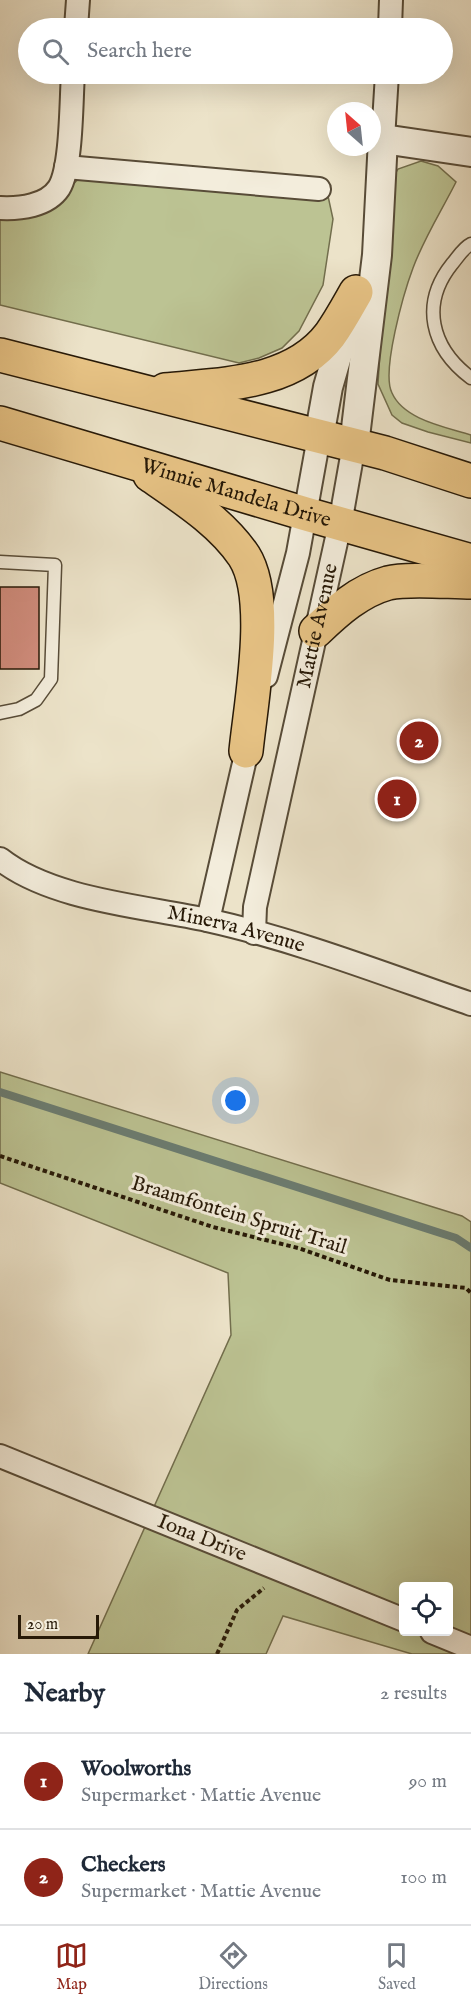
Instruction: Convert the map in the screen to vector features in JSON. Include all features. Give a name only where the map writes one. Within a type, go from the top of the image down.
[{"type":"main road","points":[[142,393],[250,380],[288,368],[318,347],[329,335],[356,292]]},
{"type":"main road","points":[[0,355],[142,393],[354,445],[471,481]]},
{"type":"main road","name":"Winnie Mandela Drive","points":[[0,423],[471,561]]},
{"type":"main road","points":[[131,461],[191,504],[222,531],[243,555],[251,571],[258,616],[246,751]]},
{"type":"main road","points":[[316,632],[340,607],[368,590],[389,582],[471,582]]},
{"type":"street","points":[[77,18],[78,0]]},
{"type":"street","points":[[390,18],[391,0]]},
{"type":"street","points":[[0,208],[24,207],[45,201],[59,188],[66,167],[72,84]]},
{"type":"street","name":"Mattie Avenue","points":[[254,933],[255,907],[340,524],[354,445],[377,255],[386,84]]},
{"type":"street","points":[[383,138],[471,152]]},
{"type":"street","name":"Mattie Avenue","points":[[208,920],[246,751],[306,514],[328,387],[356,292],[383,138]]},
{"type":"street","points":[[66,167],[319,189]]},
{"type":"street","name":"Minerva Avenue","points":[[0,859],[19,873],[48,886],[208,920],[327,954],[471,1004]]},
{"type":"street","name":"Iona Drive","points":[[0,1456],[399,1618]]},
{"type":"street","points":[[442,1636],[471,1648]]},
{"type":"lane","points":[[471,244],[439,280],[433,304],[435,331],[449,358],[471,378]]},
{"type":"lane","points":[[0,562],[55,565],[51,679],[36,700],[18,709],[0,713]]},
{"type":"path","name":"Braamfontein Spruit Trail","points":[[0,1156],[213,1227],[298,1248],[390,1280],[466,1288],[471,1293]]},
{"type":"path","points":[[217,1654],[237,1610],[284,1573]]},
{"type":"green space","points":[[421,161],[438,166],[456,182],[422,246],[409,279],[391,351],[389,383],[392,393],[406,410],[427,421],[471,435],[471,443],[402,423],[392,415],[378,384],[390,183],[398,169]]},
{"type":"green space","points":[[86,172],[328,196],[333,219],[323,285],[299,331],[282,348],[259,358],[239,363],[0,305],[0,220],[27,216],[38,211],[57,198]]},
{"type":"green space","points":[[0,1072],[462,1216],[471,1222],[471,1654],[412,1654],[283,1616],[266,1654],[88,1654],[231,1335],[228,1273],[0,1183]]},
{"type":"building","points":[[0,587],[39,587],[39,669],[0,669]]},
{"type":"waterway","points":[[0,1092],[456,1238],[471,1248]]},
{"type":"place","name":"Checkers","points":[[419,741]]},
{"type":"place","name":"Woolworths","points":[[397,799]]}]
